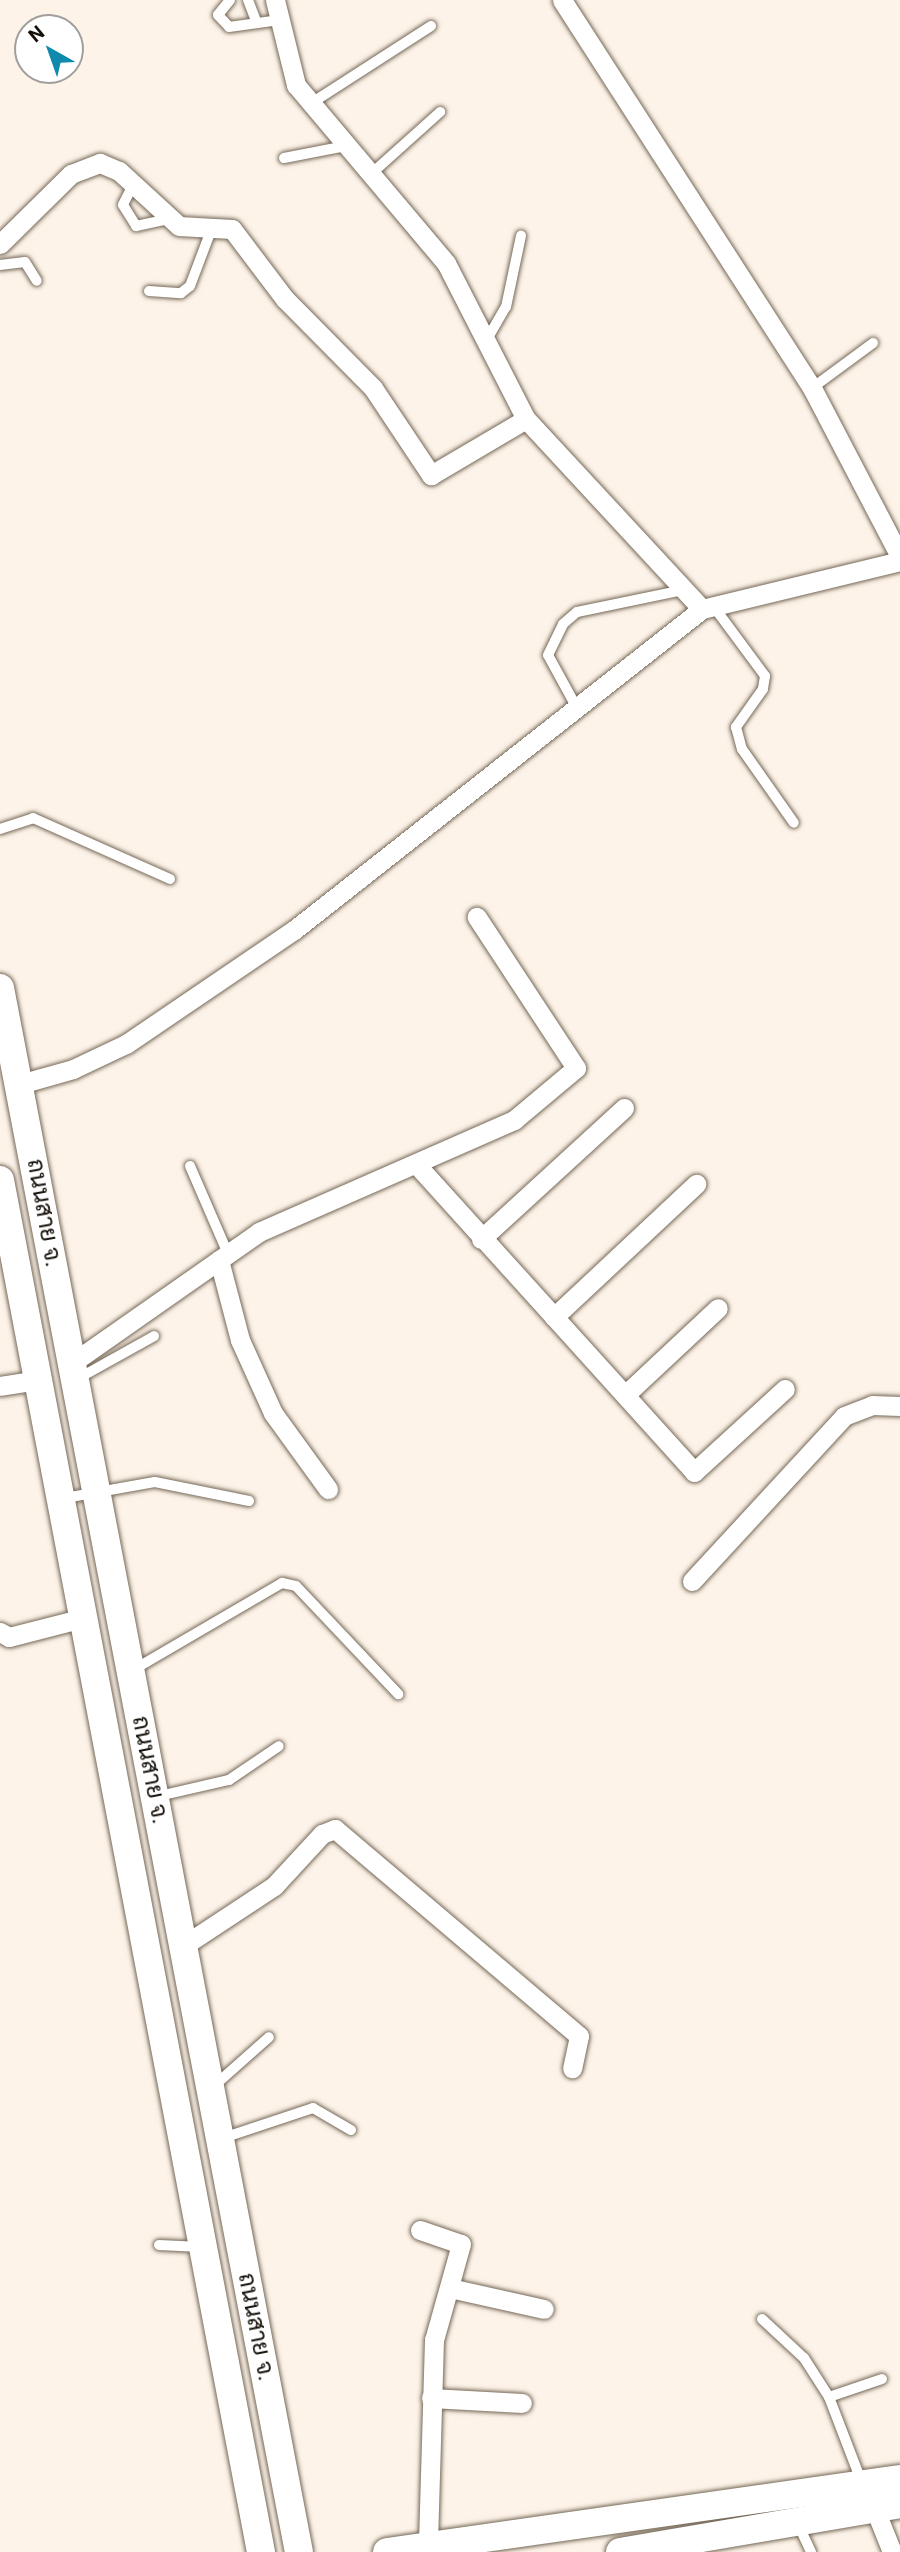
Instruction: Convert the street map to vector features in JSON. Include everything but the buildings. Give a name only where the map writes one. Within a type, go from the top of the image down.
[{"type":"main road","name":"ถนนสาย จ.","points":[[0,988],[299,2552]]},
{"type":"main road","name":"ถนนสาย จ.","points":[[0,1180],[261,2552]]},
{"type":"main road","points":[[620,2552],[796,2520],[879,2499],[900,2479]]},
{"type":"main road","points":[[387,2552],[879,2499]]},
{"type":"street","points":[[275,0],[296,85],[310,105],[446,263],[526,419],[684,589],[708,608]]},
{"type":"street","points":[[20,1084],[98,1060],[212,987],[435,825],[708,608],[900,559],[812,388],[562,0]]},
{"type":"street","points":[[0,244],[86,165],[100,163],[133,185],[167,219],[179,226],[214,225],[239,236],[285,299],[373,388],[422,470],[442,472],[526,419]]},
{"type":"street","points":[[73,1371],[224,1257],[347,1189],[416,1164],[514,1120],[576,1068],[477,917]]},
{"type":"street","points":[[481,1239],[624,1108]]},
{"type":"street","points":[[416,1164],[694,1472],[785,1389]]},
{"type":"street","points":[[554,1317],[696,1184]]},
{"type":"street","points":[[224,1257],[240,1339],[273,1413],[328,1489]]},
{"type":"street","points":[[625,1395],[718,1308]]},
{"type":"street","points":[[0,1386],[38,1380]]},
{"type":"street","points":[[692,1581],[844,1416],[872,1405],[900,1406]]},
{"type":"street","points":[[0,1632],[9,1637],[83,1618]]},
{"type":"street","points":[[183,1946],[274,1886],[322,1834],[335,1829],[579,2036],[572,2068]]},
{"type":"street","points":[[420,2230],[461,2244],[434,2340],[428,2546]]},
{"type":"street","points":[[450,2288],[544,2309]]},
{"type":"street","points":[[431,2398],[522,2403]]},
{"type":"street","points":[[879,2499],[892,2552]]},
{"type":"lane","points":[[230,0],[218,15],[229,27],[256,21],[280,20]]},
{"type":"lane","points":[[248,0],[256,21]]},
{"type":"lane","points":[[310,105],[431,26]]},
{"type":"lane","points":[[372,174],[440,112]]},
{"type":"lane","points":[[284,158],[346,146]]},
{"type":"lane","points":[[133,185],[123,205],[136,226],[167,219]]},
{"type":"lane","points":[[149,291],[181,293],[190,286],[214,225]]},
{"type":"lane","points":[[486,341],[506,307],[521,236]]},
{"type":"lane","points":[[0,265],[25,262],[37,281]]},
{"type":"lane","points":[[812,388],[873,343]]},
{"type":"lane","points":[[578,709],[548,655],[563,624],[577,612],[684,589]]},
{"type":"lane","points":[[708,608],[765,676],[763,689],[736,727],[742,749],[794,823]]},
{"type":"lane","points":[[0,829],[33,818],[170,879]]},
{"type":"lane","points":[[190,1167],[224,1257]]},
{"type":"lane","points":[[73,1371],[154,1336]]},
{"type":"lane","points":[[61,1499],[96,1490],[155,1482],[249,1501]]},
{"type":"lane","points":[[131,1672],[282,1583],[296,1586],[398,1694]]},
{"type":"lane","points":[[155,1797],[229,1780],[279,1746]]},
{"type":"lane","points":[[211,2088],[269,2037]]},
{"type":"lane","points":[[220,2139],[313,2108],[351,2130]]},
{"type":"lane","points":[[159,2245],[203,2248]]},
{"type":"lane","points":[[762,2319],[804,2358],[829,2397],[879,2499]]},
{"type":"lane","points":[[829,2397],[882,2379]]},
{"type":"lane","points":[[796,2520],[811,2552]]}]
